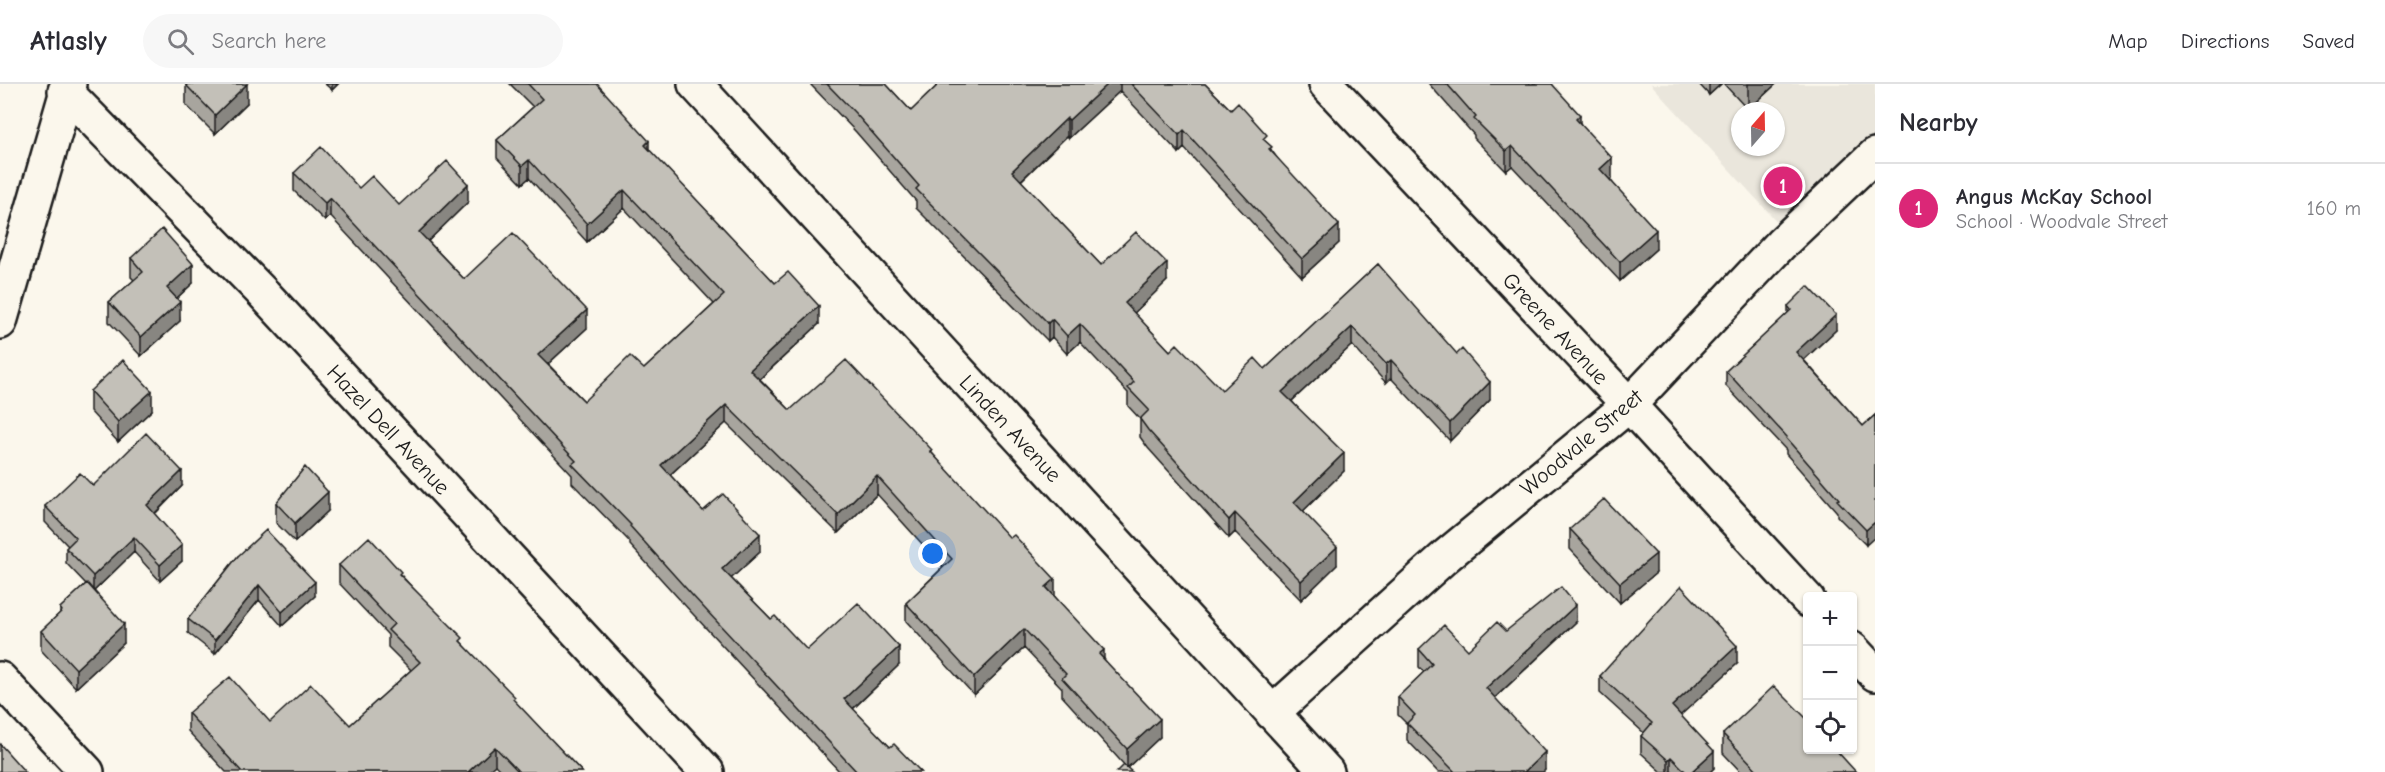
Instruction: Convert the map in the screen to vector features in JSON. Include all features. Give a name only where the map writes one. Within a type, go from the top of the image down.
[{"type":"street","name":"Linden Avenue","points":[[695,84],[1327,772]]},
{"type":"street","name":"Greene Avenue","points":[[1326,84],[1629,405],[1803,595]]},
{"type":"street","points":[[0,322],[67,88]]},
{"type":"street","name":"Hazel Dell Avenue","points":[[67,88],[264,294],[707,772]]},
{"type":"street","name":"Woodvale Street","points":[[1272,713],[1446,556],[1629,405],[1781,244],[1875,156]]},
{"type":"street","points":[[1857,655],[1875,674]]},
{"type":"street","points":[[0,679],[87,772]]},
{"type":"shaded area","points":[[1651,84],[1875,84],[1875,136],[1781,226]]},
{"type":"building","points":[[187,84],[247,84],[215,115]]},
{"type":"building","points":[[528,84],[597,84],[649,141],[645,145],[775,283],[788,272],[819,306],[750,370],[790,410],[846,360],[932,450],[930,451],[1010,538],[1014,535],[1055,579],[1046,587],[1104,650],[1099,654],[1160,719],[1127,749],[1062,678],[1066,674],[1024,629],[974,677],[906,603],[952,559],[877,476],[838,515],[726,405],[661,465],[703,511],[723,494],[760,534],[722,569],[771,619],[775,616],[807,650],[858,603],[899,647],[844,699],[890,747],[894,744],[921,772],[857,772],[692,595],[631,525],[572,464],[576,461],[330,198],[325,203],[294,173],[321,147],[359,188],[372,176],[399,205],[447,161],[468,184],[419,232],[464,279],[513,233],[587,310],[538,355],[584,401],[630,356],[644,369],[724,295],[624,190],[587,224],[529,160],[522,166],[497,140],[542,99]]},
{"type":"building","points":[[827,84],[886,84],[911,111],[939,84],[1108,84],[1069,120],[1067,118],[1012,171],[1101,265],[1136,232],[1167,263],[1125,303],[1170,351],[1177,344],[1222,390],[1255,358],[1265,369],[1378,264],[1457,354],[1462,349],[1490,382],[1450,423],[1391,360],[1386,364],[1352,327],[1282,392],[1344,453],[1294,502],[1337,547],[1301,581],[1235,513],[1229,520],[1148,430],[1140,419],[1149,410],[1128,388],[1134,382],[1080,324],[1067,336],[1052,319],[1048,323],[916,189],[919,186]]},
{"type":"building","points":[[1131,84],[1205,84],[1231,110],[1238,103],[1267,135],[1263,139],[1272,147],[1269,149],[1339,225],[1302,259],[1184,130],[1179,135]]},
{"type":"building","points":[[1447,84],[1552,84],[1580,115],[1576,119],[1612,158],[1600,169],[1656,230],[1620,262],[1512,146],[1506,151],[1474,119],[1476,117]]},
{"type":"building","points":[[162,229],[193,264],[167,288],[180,302],[141,337],[109,302],[143,272],[131,258]]},
{"type":"building","points":[[1808,286],[1836,315],[1796,352],[1863,426],[1875,415],[1875,522],[1866,530],[1837,500],[1839,499],[1787,437],[1726,371],[1791,310],[1788,306]]},
{"type":"building","points":[[123,360],[152,391],[118,422],[90,391]]},
{"type":"building","points":[[146,433],[182,471],[147,505],[182,545],[160,565],[134,537],[93,576],[66,548],[76,538],[45,506],[80,473],[93,486]]},
{"type":"building","points":[[305,467],[328,492],[295,523],[276,503]]},
{"type":"building","points":[[1604,499],[1656,554],[1620,583],[1570,529]]},
{"type":"building","points":[[266,530],[315,582],[282,612],[259,585],[215,640],[188,619],[238,556]]},
{"type":"building","points":[[369,537],[401,572],[399,574],[463,638],[460,641],[515,697],[513,699],[582,772],[519,772],[495,747],[468,772],[242,772],[188,713],[230,677],[270,722],[311,684],[350,725],[420,662],[388,630],[394,624],[339,565]]},
{"type":"building","points":[[87,583],[124,624],[76,669],[41,631],[62,611],[60,608]]},
{"type":"building","points":[[1681,586],[1737,646],[1672,706],[1714,751],[1691,772],[1686,772],[1671,757],[1668,760],[1641,736],[1652,723],[1600,676]]},
{"type":"building","points":[[1561,587],[1576,605],[1486,688],[1545,752],[1524,772],[1455,772],[1407,723],[1415,715],[1398,697],[1432,664],[1419,649],[1444,625],[1468,650],[1497,622],[1506,631]]},
{"type":"building","points":[[1774,686],[1803,715],[1803,754],[1840,754],[1856,772],[1759,772],[1723,734]]},
{"type":"building","points":[[0,744],[25,772],[0,772]]},
{"type":"building","points":[[1124,765],[1132,772],[1117,772]]},
{"type":"place","name":"Angus McKay School","points":[[1783,186]]}]
